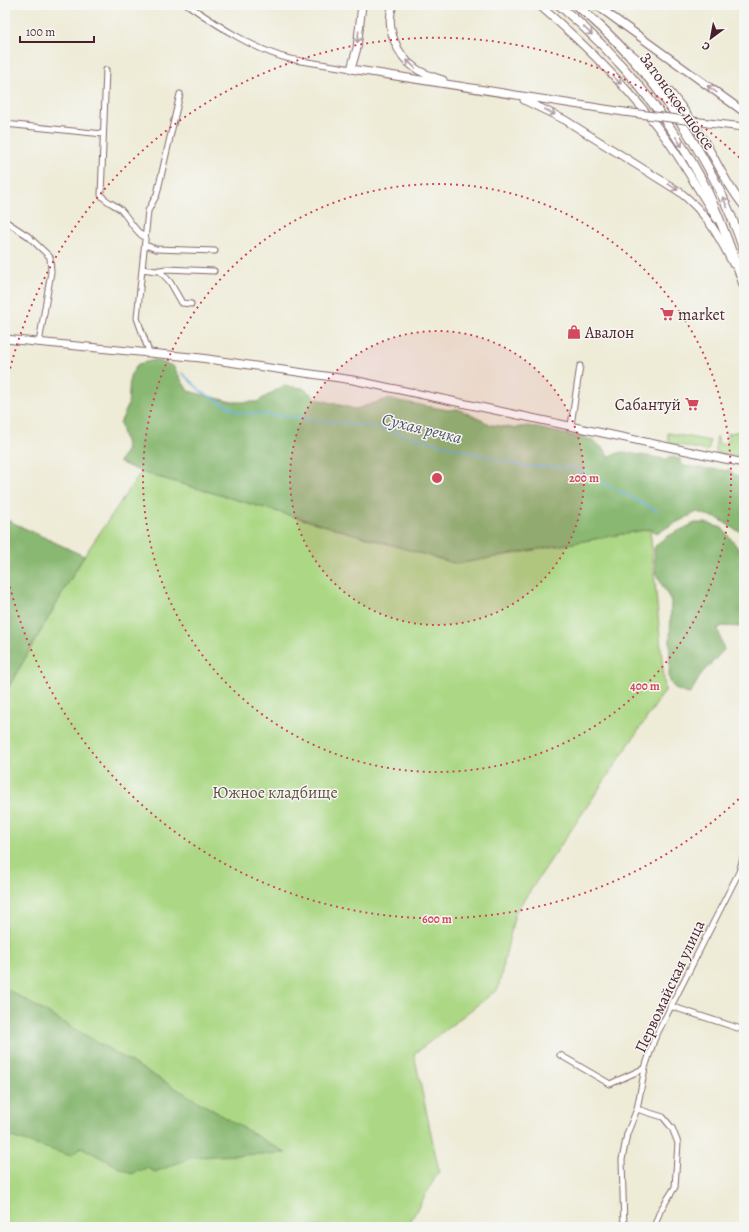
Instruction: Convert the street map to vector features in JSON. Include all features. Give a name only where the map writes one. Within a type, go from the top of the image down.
[{"type":"main road","points":[[362,5],[357,48],[351,69],[624,112],[744,127]]},
{"type":"main road","points":[[392,5],[390,12],[391,33],[401,54],[414,68],[458,86]]},
{"type":"main road","points":[[538,5],[573,34],[633,96],[670,144],[724,229]]},
{"type":"main road","name":"Затонское шоссе","points":[[559,5],[611,54],[641,88],[664,119],[704,184],[724,229],[744,285]]},
{"type":"main road","name":"Затонское шоссе","points":[[576,5],[608,35],[640,70],[672,110],[707,163],[726,204],[744,251]]},
{"type":"main road","points":[[596,5],[744,112]]},
{"type":"main road","points":[[608,35],[643,63],[665,86],[686,112],[744,206]]},
{"type":"main road","points":[[501,93],[532,103],[565,120],[680,192],[696,205],[716,231],[744,285]]},
{"type":"main road","points":[[5,339],[149,352],[269,366],[353,380],[744,463]]},
{"type":"street","points":[[188,5],[206,18],[262,49],[289,59],[351,69]]},
{"type":"street","points":[[106,70],[102,134],[101,195],[105,201],[122,211],[134,230],[145,238]]},
{"type":"street","points":[[149,352],[137,318],[148,211],[157,194],[180,94]]},
{"type":"street","points":[[5,124],[102,134]]},
{"type":"street","points":[[5,221],[28,236],[50,257],[50,272],[38,343]]},
{"type":"street","points":[[145,245],[156,249],[216,251]]},
{"type":"street","points":[[142,269],[214,271]]},
{"type":"street","points":[[159,270],[170,282],[182,303],[191,304]]},
{"type":"street","points":[[570,425],[580,366]]},
{"type":"street","name":"Первомайская улица","points":[[624,1227],[622,1160],[627,1134],[637,1109],[645,1068],[654,1040],[739,872],[744,855]]},
{"type":"street","points":[[670,1006],[744,1030]]},
{"type":"street","points":[[560,1055],[610,1084],[645,1068]]},
{"type":"street","points":[[637,1109],[663,1118],[672,1128],[678,1143],[675,1187],[660,1211],[654,1227]]},
{"type":"green space","points":[[155,360],[173,366],[188,391],[232,402],[257,402],[283,386],[303,388],[317,399],[355,409],[388,399],[448,410],[458,409],[492,425],[513,428],[528,426],[592,440],[605,450],[608,457],[621,452],[666,459],[672,457],[680,459],[683,466],[730,471],[744,481],[744,532],[736,530],[719,519],[697,512],[656,533],[650,529],[457,564],[141,472],[119,462],[127,449],[120,423],[128,406],[130,376],[138,364]]},
{"type":"green space","points":[[744,430],[744,457],[718,454],[715,450],[717,436],[720,445],[728,443],[727,434]]},
{"type":"green space","points":[[668,433],[710,441],[709,449],[707,451],[670,443],[668,440]]},
{"type":"green space","name":"Южное кладбище","points":[[141,472],[457,564],[650,529],[665,691],[515,913],[498,989],[414,1054],[439,1171],[407,1227],[5,1227],[5,693],[84,556]]},
{"type":"green space","points":[[5,519],[84,556],[5,693]]},
{"type":"green space","points":[[695,523],[706,523],[722,528],[744,557],[744,627],[722,626],[718,629],[724,650],[702,673],[690,694],[676,689],[670,682],[669,678],[671,601],[656,574],[654,548],[668,536]]},
{"type":"green space","points":[[5,988],[286,1153],[193,1157],[155,1172],[147,1168],[131,1174],[81,1147],[71,1156],[5,1135]]},
{"type":"waterway","name":"Сухая речка","points":[[182,373],[202,392],[238,412],[374,427],[523,466],[574,468],[657,511]]},
{"type":"place","name":"market","points":[[667,314]]},
{"type":"place","name":"Авалон","points":[[574,332]]},
{"type":"place","name":"Сабантуй","points":[[692,404]]}]
